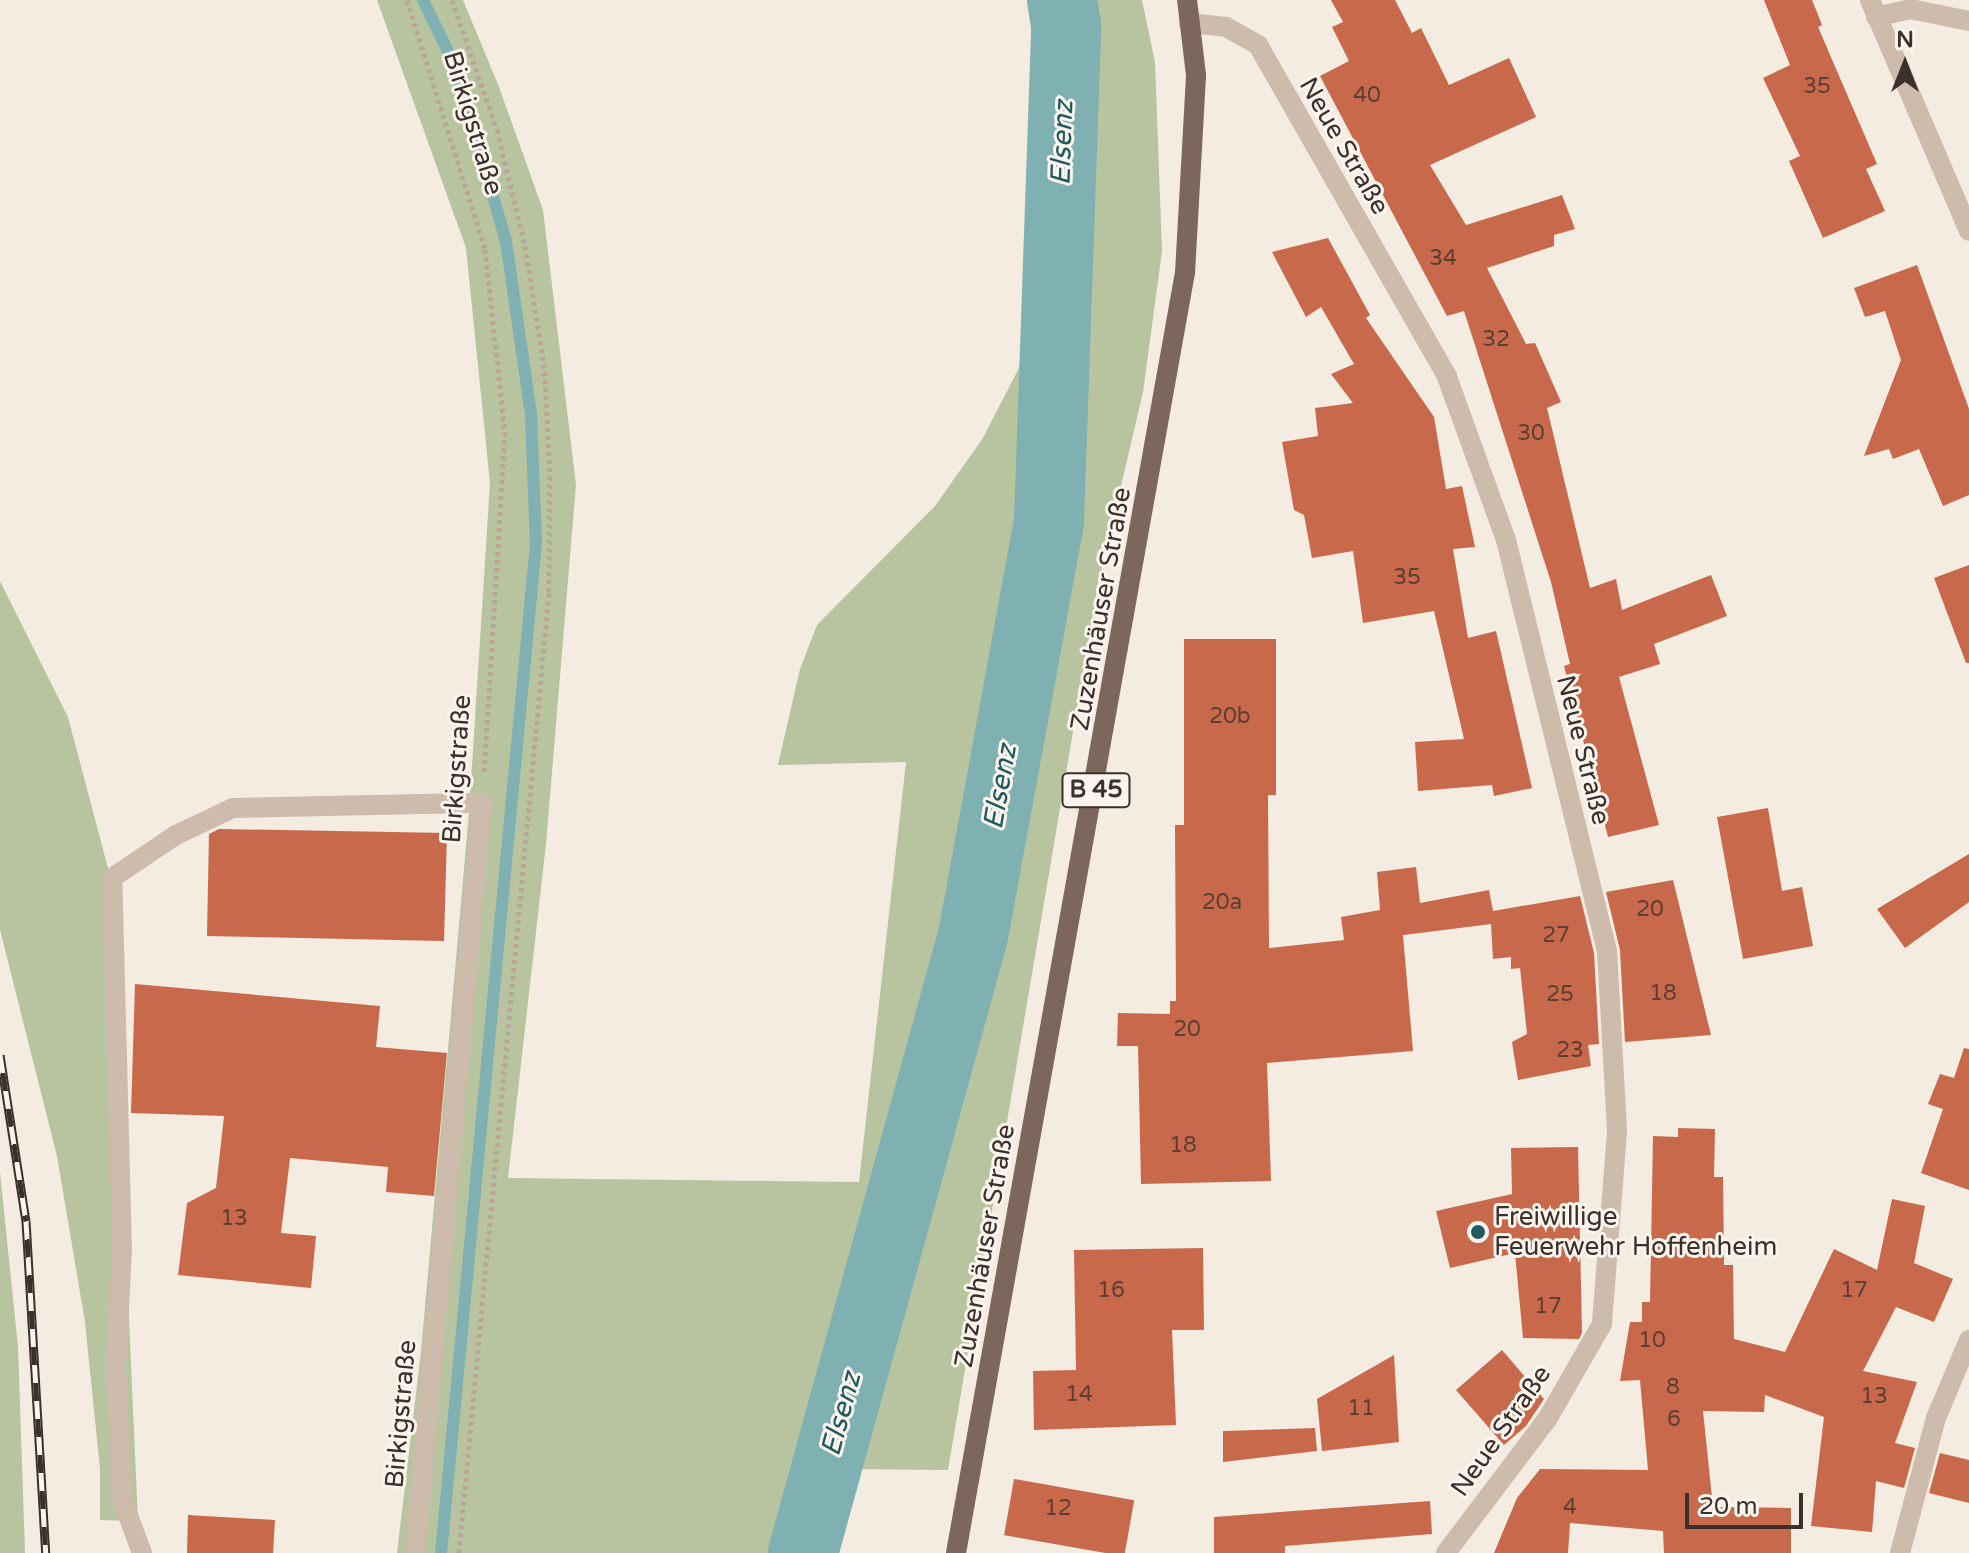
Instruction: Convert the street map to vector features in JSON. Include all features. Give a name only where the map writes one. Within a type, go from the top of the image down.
[{"type":"main road","name":"Zuzenhäuser Straße","points":[[956,1553],[1185,273],[1195,138],[1187,0]]},
{"type":"street","points":[[1969,21],[1910,9],[1873,8],[1969,231]]},
{"type":"street","name":"Neue Straße","points":[[1189,23],[1226,27],[1258,45],[1447,377],[1506,540],[1607,951],[1617,1132],[1602,1324],[1548,1418],[1446,1553]]},
{"type":"street","points":[[142,1553],[123,1502],[116,1367],[122,1250],[112,878],[176,835],[233,808],[482,803]]},
{"type":"street","name":"Birkigstraße","points":[[415,1553],[482,803]]},
{"type":"street","points":[[1900,1553],[1936,1418],[1969,1340]]},
{"type":"path","name":"Birkigstraße","points":[[407,0],[485,249],[505,432],[482,803]]},
{"type":"path","points":[[452,0],[497,130],[525,246],[544,364],[550,476],[549,593],[459,1553]]},
{"type":"green space","points":[[377,0],[463,0],[499,87],[543,210],[576,485],[546,844],[508,1178],[859,1182],[906,762],[778,765],[800,669],[817,625],[935,506],[983,438],[1045,317],[1049,0],[1142,0],[1155,62],[1162,251],[1143,392],[1098,584],[948,1470],[839,1469],[811,1553],[397,1553],[421,1352],[469,813],[490,483],[466,248]]},
{"type":"green space","points":[[0,581],[68,717],[109,872],[138,1521],[100,1520],[100,1469],[85,1322],[57,1156],[0,930]]},
{"type":"green space","points":[[0,1172],[18,1347],[25,1553],[0,1553]]},
{"type":"building","points":[[1331,0],[1395,0],[1412,33],[1421,28],[1449,85],[1509,58],[1536,117],[1430,165],[1466,225],[1562,195],[1575,229],[1554,235],[1554,246],[1487,268],[1526,344],[1535,343],[1561,402],[1547,408],[1590,588],[1616,579],[1622,610],[1711,575],[1727,616],[1654,644],[1660,664],[1619,677],[1659,825],[1608,837],[1564,666],[1570,664],[1551,582],[1464,311],[1447,316],[1320,76],[1349,61],[1332,27],[1343,22]]},
{"type":"building","points":[[1764,0],[1812,0],[1822,25],[1818,27],[1877,164],[1866,169],[1885,211],[1823,238],[1789,161],[1800,156],[1763,78],[1790,65]]},
{"type":"building","points":[[1328,238],[1370,315],[1366,318],[1434,417],[1446,489],[1462,486],[1475,547],[1453,549],[1468,638],[1496,631],[1532,788],[1494,796],[1492,785],[1418,791],[1415,742],[1464,739],[1434,611],[1363,623],[1353,551],[1312,558],[1304,515],[1294,510],[1282,442],[1318,436],[1315,408],[1353,403],[1331,374],[1354,364],[1321,307],[1306,317],[1272,252]]},
{"type":"building","points":[[1917,265],[1969,409],[1969,495],[1943,506],[1919,449],[1893,459],[1889,449],[1864,456],[1901,360],[1885,311],[1865,317],[1854,288]]},
{"type":"building","points":[[1969,565],[1969,663],[1966,663],[1934,578]]},
{"type":"building","points":[[1184,639],[1276,639],[1276,795],[1268,795],[1269,948],[1344,940],[1341,917],[1380,910],[1377,872],[1416,867],[1420,903],[1489,890],[1493,911],[1580,896],[1594,953],[1599,1044],[1588,1045],[1591,1066],[1518,1080],[1512,1042],[1527,1034],[1520,968],[1511,969],[1511,957],[1493,959],[1491,924],[1403,935],[1413,1051],[1267,1063],[1271,1181],[1141,1184],[1138,1046],[1117,1046],[1118,1013],[1170,1014],[1170,1001],[1176,1001],[1175,825],[1184,825]]},
{"type":"building","points":[[1768,808],[1782,891],[1802,887],[1813,946],[1743,959],[1717,817]]},
{"type":"building","points":[[219,829],[447,833],[444,941],[207,936],[209,834]]},
{"type":"building","points":[[1969,854],[1969,902],[1905,948],[1877,909]]},
{"type":"building","points":[[1673,880],[1711,1035],[1625,1042],[1620,950],[1606,892]]},
{"type":"building","points":[[135,984],[380,1006],[376,1047],[447,1053],[434,1196],[386,1192],[388,1167],[290,1158],[281,1233],[316,1236],[311,1288],[178,1275],[187,1203],[216,1188],[224,1116],[131,1113]]},
{"type":"building","points":[[1964,1048],[1969,1049],[1969,1190],[1921,1173],[1943,1109],[1928,1104],[1940,1074],[1954,1078]]},
{"type":"building","points":[[1678,1128],[1715,1129],[1714,1177],[1723,1177],[1724,1265],[1733,1265],[1734,1339],[1785,1352],[1834,1249],[1877,1270],[1892,1199],[1925,1206],[1914,1263],[1953,1279],[1934,1322],[1896,1307],[1863,1371],[1917,1382],[1895,1443],[1915,1448],[1904,1488],[1876,1481],[1872,1532],[1811,1526],[1824,1417],[1765,1395],[1764,1412],[1703,1411],[1713,1507],[1791,1508],[1791,1553],[1664,1553],[1663,1531],[1570,1523],[1568,1553],[1494,1553],[1517,1498],[1540,1469],[1648,1470],[1640,1380],[1620,1381],[1630,1322],[1642,1322],[1642,1302],[1650,1302],[1653,1136],[1678,1137]]},
{"type":"building","points":[[1578,1147],[1582,1333],[1579,1339],[1523,1338],[1515,1253],[1450,1268],[1436,1211],[1512,1194],[1511,1148]]},
{"type":"building","points":[[1203,1248],[1204,1330],[1172,1330],[1176,1425],[1034,1430],[1033,1371],[1076,1370],[1074,1250]]},
{"type":"building","points":[[1502,1350],[1544,1399],[1526,1426],[1504,1445],[1456,1390]]},
{"type":"building","points":[[1394,1355],[1399,1442],[1322,1451],[1317,1399]]},
{"type":"building","points":[[1315,1428],[1317,1451],[1223,1462],[1223,1431]]},
{"type":"building","points":[[1940,1453],[1969,1460],[1969,1503],[1929,1493]]},
{"type":"building","points":[[1014,1479],[1134,1500],[1125,1553],[1105,1553],[1004,1535]]},
{"type":"building","points":[[1430,1501],[1432,1534],[1285,1546],[1285,1553],[1214,1553],[1214,1517]]},
{"type":"building","points":[[188,1515],[275,1520],[273,1553],[187,1553]]},
{"type":"waterway","points":[[423,0],[456,68],[506,241],[531,415],[536,543],[441,1553]]},
{"type":"waterway","name":"Elsenz","points":[[803,1553],[973,936],[1049,521],[1066,25],[1062,0]]},
{"type":"railway","points":[[0,1055],[26,1221],[46,1553]]},
{"type":"place","name":"Freiwillige Feuerwehr Hoffenheim","points":[[1478,1232]]}]
